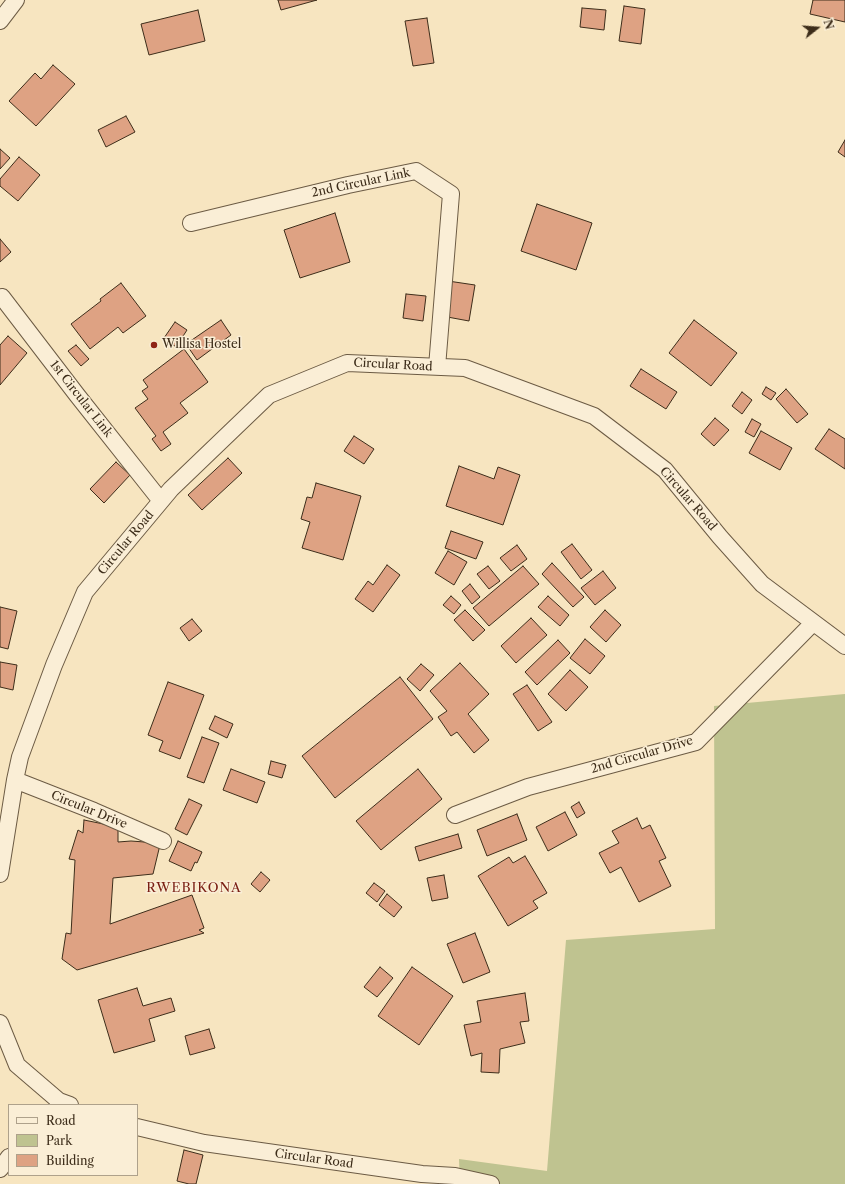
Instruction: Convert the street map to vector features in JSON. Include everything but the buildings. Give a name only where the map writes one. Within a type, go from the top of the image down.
[{"type":"street","points":[[0,21],[16,0]]},
{"type":"street","name":"2nd Circular Link","points":[[190,223],[348,185],[416,171],[451,194],[437,367]]},
{"type":"street","name":"1st Circular Link","points":[[2,297],[77,395],[161,500]]},
{"type":"street","name":"Circular Road","points":[[0,874],[20,757],[54,665],[85,592],[171,489],[269,395],[347,363],[464,368],[594,416],[665,470],[720,537],[762,584],[845,646]]},
{"type":"street","name":"2nd Circular Drive","points":[[455,815],[528,788],[696,742],[813,623]]},
{"type":"street","name":"Circular Drive","points":[[15,780],[163,841]]},
{"type":"street","points":[[0,1023],[17,1065],[61,1104]]},
{"type":"street","name":"Circular Road","points":[[138,1127],[204,1143],[455,1180],[492,1184]]},
{"type":"street","points":[[0,1169],[8,1158]]},
{"type":"green space","points":[[845,694],[845,1184],[460,1184],[459,1159],[547,1171],[566,940],[715,929],[714,706]]},
{"type":"place","name":"Willisa Hostel","points":[[154,345]]},
{"type":"district","name":"RWEBIKONA","points":[[194,888]]}]
